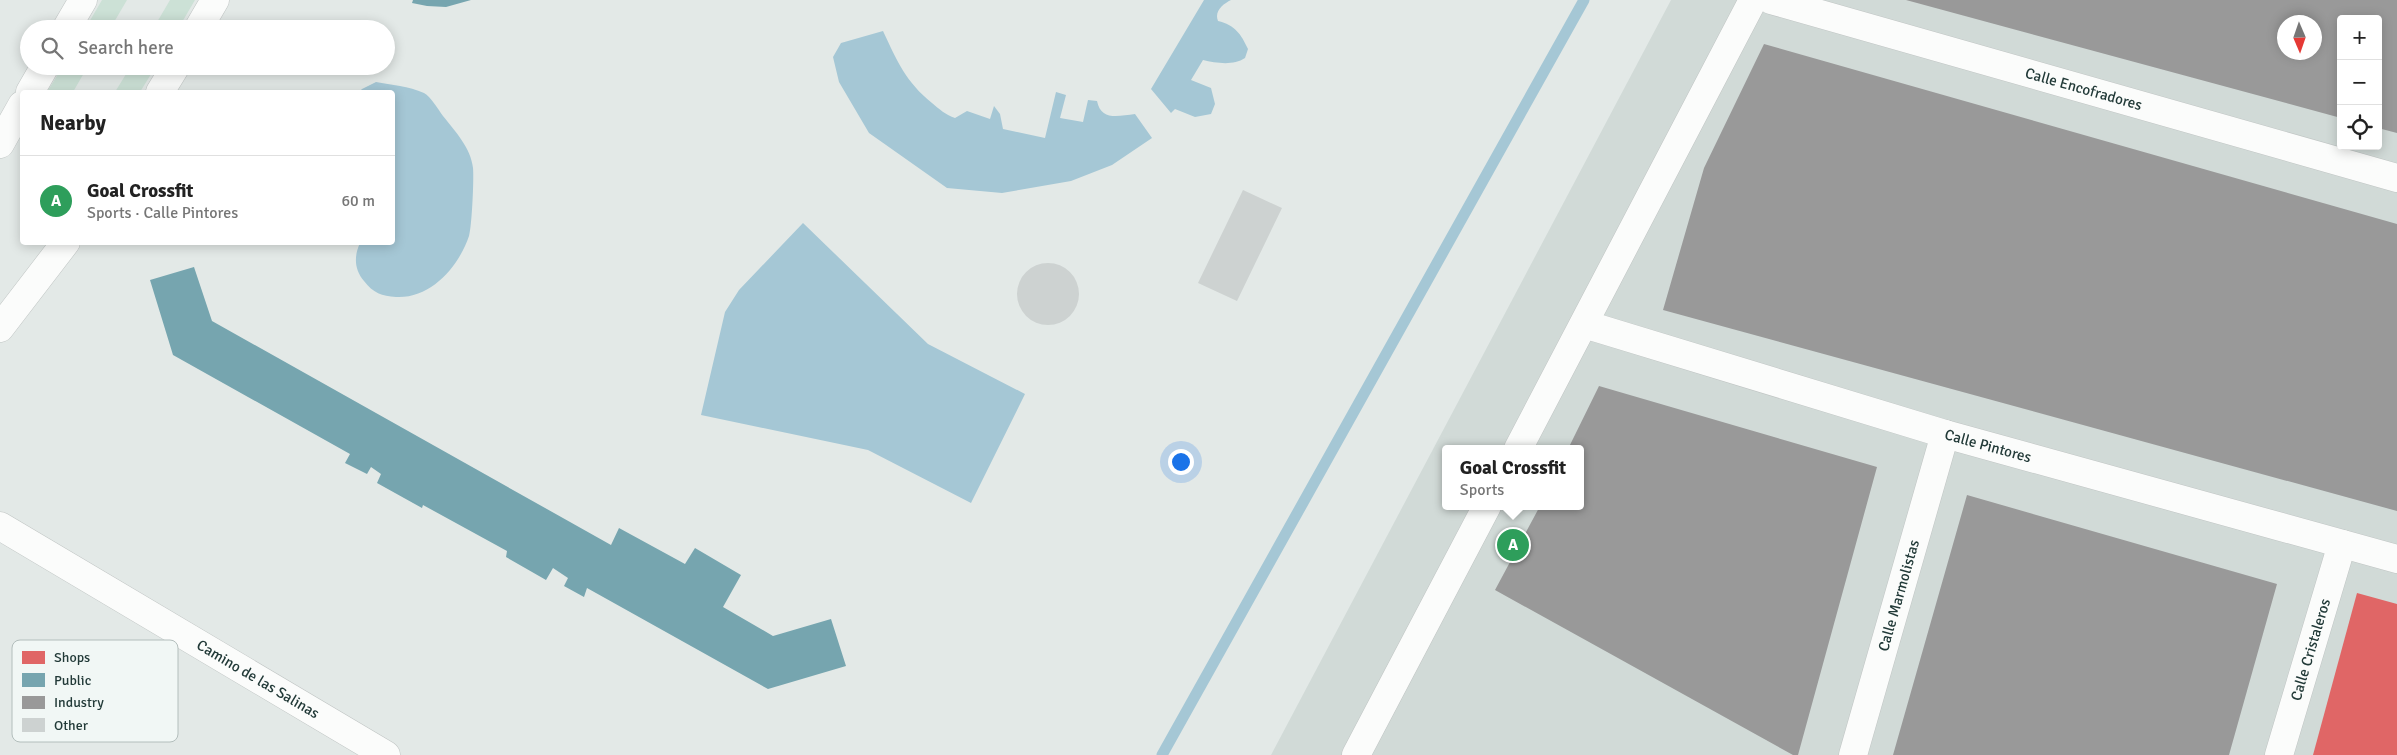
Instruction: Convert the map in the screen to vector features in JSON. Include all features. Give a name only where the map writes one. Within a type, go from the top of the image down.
[{"type":"street","points":[[71,20],[83,0]]},
{"type":"street","points":[[203,20],[215,0]]},
{"type":"street","points":[[1520,445],[1753,0]]},
{"type":"street","name":"Calle Encofradores","points":[[1771,0],[2397,178]]},
{"type":"street","points":[[31,90],[40,75]]},
{"type":"street","points":[[161,90],[170,75]]},
{"type":"street","points":[[0,144],[20,109]]},
{"type":"street","points":[[0,328],[64,245]]},
{"type":"street","name":"Calle Pintores","points":[[1584,324],[1945,434],[2397,559]]},
{"type":"street","name":"Calle Marmolistas","points":[[1853,755],[1945,434]]},
{"type":"street","points":[[1356,755],[1485,510]]},
{"type":"street","name":"Camino de las Salinas","points":[[0,526],[386,755]]},
{"type":"street","name":"Calle Cristaleros","points":[[2279,755],[2342,544]]},
{"type":"shaded area","points":[[1671,0],[2397,0],[2397,755],[1271,755]]},
{"type":"green space","points":[[102,0],[127,0],[115,20],[90,20]]},
{"type":"green space","points":[[170,0],[195,0],[183,20],[158,20]]},
{"type":"green space","points":[[57,75],[83,75],[74,90],[48,90]]},
{"type":"green space","points":[[125,75],[150,75],[141,90],[116,90]]},
{"type":"water","points":[[1204,0],[1231,0],[1218,11],[1218,21],[1229,25],[1237,31],[1248,49],[1245,58],[1240,61],[1219,63],[1203,60],[1191,80],[1211,88],[1215,104],[1211,114],[1195,117],[1175,109],[1171,113],[1151,89]]},
{"type":"water","points":[[883,31],[898,61],[915,87],[940,110],[952,117],[955,118],[967,111],[990,119],[994,106],[1000,114],[1003,129],[1045,138],[1056,92],[1066,95],[1060,118],[1083,122],[1088,100],[1097,101],[1102,112],[1111,116],[1135,114],[1152,138],[1112,165],[1071,181],[1002,193],[947,188],[869,133],[839,82],[833,57],[841,43]]},
{"type":"water","points":[[376,82],[424,93],[462,140],[472,161],[473,191],[469,236],[451,269],[421,293],[396,297],[382,295],[367,285],[358,272],[356,262],[359,245],[395,245],[395,90],[362,89]]},
{"type":"water","points":[[803,223],[928,344],[1025,394],[971,503],[868,450],[701,415],[725,312],[739,290]]},
{"type":"building: Shops","points":[[2357,593],[2397,604],[2397,755],[2313,755]]},
{"type":"building: Public","points":[[413,0],[471,0],[446,7],[412,3]]},
{"type":"building: Public","points":[[194,267],[212,321],[611,545],[619,528],[685,564],[695,548],[741,575],[723,607],[773,636],[831,619],[846,666],[768,689],[587,588],[584,597],[564,586],[568,578],[553,568],[546,580],[506,557],[507,551],[423,505],[422,508],[377,483],[381,474],[371,467],[367,474],[345,463],[350,454],[173,355],[150,280]]},
{"type":"building: Industry","points":[[1906,0],[2397,0],[2397,133],[2382,129],[2382,15],[2337,15],[2337,117]]},
{"type":"building: Industry","points":[[1764,44],[2397,224],[2397,511],[1663,310],[1704,168]]},
{"type":"building: Industry","points":[[1599,386],[1877,467],[1798,755],[1793,755],[1495,590],[1538,510],[1584,510],[1584,445],[1570,445]]},
{"type":"building: Industry","points":[[1967,495],[2277,584],[2229,755],[1893,755]]},
{"type":"building: Other","points":[[1243,190],[1282,208],[1237,301],[1198,283]]},
{"type":"building: Other","points":[[1048,263],[1060,266],[1070,272],[1076,282],[1079,294],[1076,306],[1070,316],[1060,322],[1048,325],[1036,322],[1026,316],[1020,306],[1017,294],[1020,282],[1026,272],[1036,266]]},
{"type":"waterway","points":[[1162,755],[1584,0]]},
{"type":"place","name":"Goal Crossfit","points":[[1513,545]]}]
